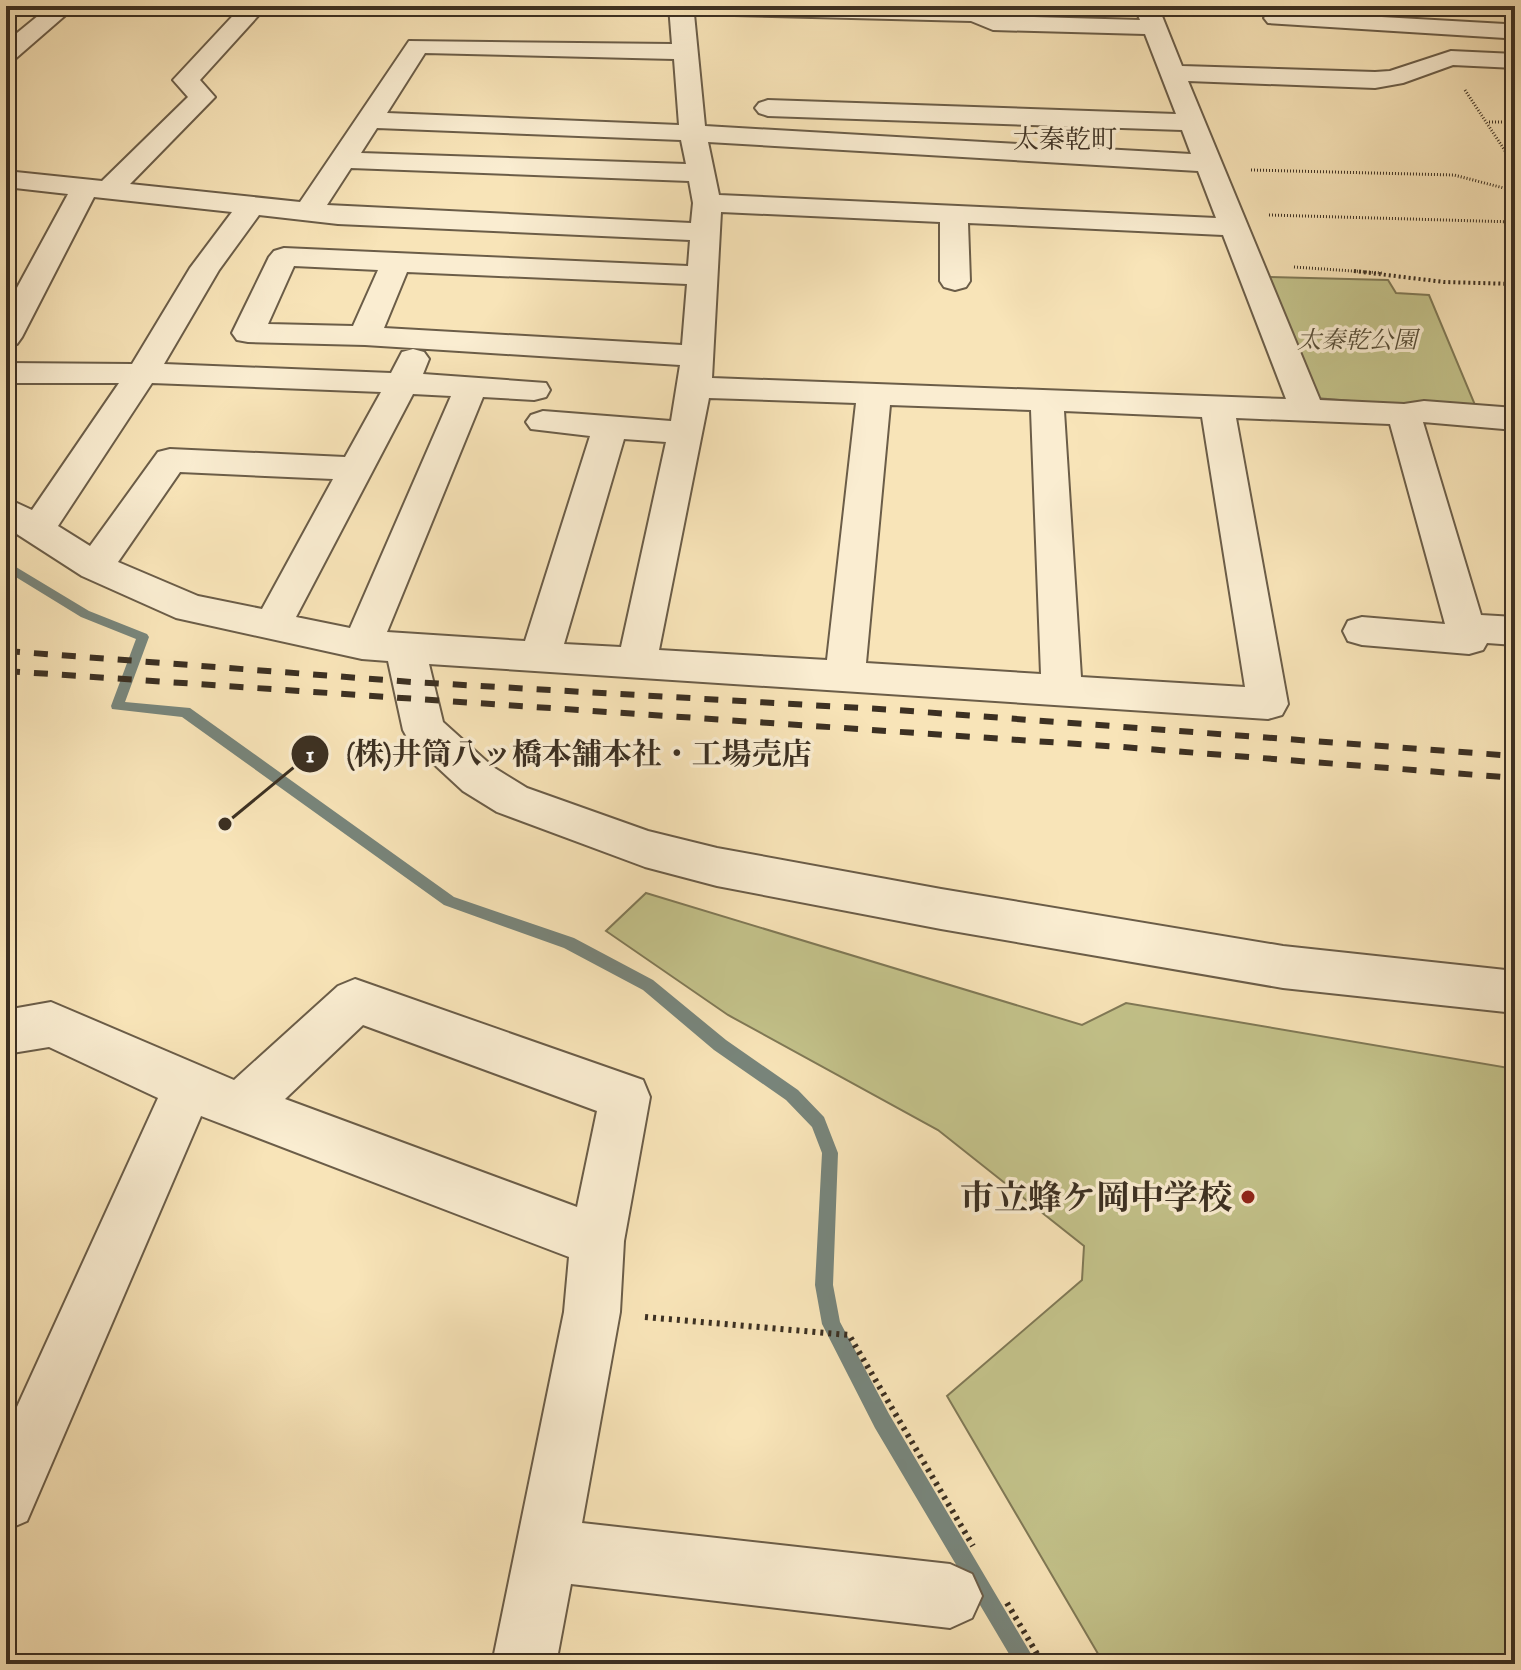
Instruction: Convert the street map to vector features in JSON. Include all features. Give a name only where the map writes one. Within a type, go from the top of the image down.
[{"type":"street","points":[[6,54],[64,6]]},
{"type":"street","points":[[6,337],[95,191],[202,97],[186,80],[255,6]]},
{"type":"street","points":[[637,663],[687,433],[696,372],[706,218],[693,133],[681,6],[976,14],[993,23],[1150,16],[1307,410]]},
{"type":"street","points":[[1276,18],[1335,14],[1515,32]]},
{"type":"street","points":[[6,20],[42,24]]},
{"type":"street","points":[[308,212],[418,46],[685,52]]},
{"type":"street","points":[[1172,73],[1375,80],[1394,78],[1451,58],[1515,61]]},
{"type":"street","points":[[386,94],[416,95]]},
{"type":"street","points":[[660,104],[1191,122]]},
{"type":"street","points":[[369,120],[693,133],[1209,166]]},
{"type":"street","points":[[343,160],[701,173]]},
{"type":"street","points":[[6,179],[308,212],[706,218],[954,215],[1231,221]]},
{"type":"street","points":[[250,208],[205,268],[144,371],[22,520],[95,567],[190,608],[362,645],[1268,704],[1217,407]]},
{"type":"street","points":[[954,215],[955,281]]},
{"type":"street","points":[[702,276],[284,257],[248,333],[421,339],[874,394],[1404,414],[1424,411],[1515,419]]},
{"type":"street","points":[[365,336],[396,262]]},
{"type":"street","points":[[272,626],[403,382],[421,339]]},
{"type":"street","points":[[6,373],[144,371],[471,387],[610,428],[687,433]]},
{"type":"street","points":[[362,645],[471,387]]},
{"type":"street","points":[[845,676],[874,394]]},
{"type":"street","points":[[1047,401],[1062,690]]},
{"type":"street","points":[[1362,631],[1469,640],[1404,414]]},
{"type":"street","points":[[540,657],[610,428]]},
{"type":"street","points":[[95,567],[170,460],[356,469]]},
{"type":"street","points":[[1466,628],[1515,631]]},
{"type":"street","points":[[405,648],[424,730],[478,779],[512,800],[645,849],[717,867],[941,909],[1283,967],[1515,992]]},
{"type":"street","points":[[241,1107],[355,1001],[625,1097],[597,1241],[592,1312],[524,1664]]},
{"type":"street","points":[[6,1032],[51,1024],[188,1087],[597,1241]]},
{"type":"street","points":[[6,1500],[188,1087]]},
{"type":"street","points":[[546,1550],[977,1582]]},
{"type":"path","points":[[1437,63],[1455,72],[1515,166]]},
{"type":"path","points":[[1488,122],[1515,122]]},
{"type":"path","points":[[1209,166],[1454,175],[1515,191]]},
{"type":"path","points":[[1231,221],[1515,222]]},
{"type":"path","points":[[1249,267],[1306,267],[1444,282],[1515,284]]},
{"type":"path","points":[[592,1312],[849,1335],[977,1582],[1043,1664]]},
{"type":"green space","name":"太秦乾公園","points":[[1265,277],[1388,280],[1396,293],[1429,295],[1478,412],[1316,398]]},
{"type":"green space","name":"市立蜂ケ岡中学校","points":[[646,893],[1082,1025],[1126,1003],[1515,1069],[1515,1664],[1104,1664],[947,1396],[1082,1280],[1084,1246],[938,1130],[728,1015],[606,931]]},
{"type":"waterway","points":[[6,565],[85,614],[143,637],[117,706],[185,712],[449,901],[569,943],[648,985],[720,1045],[792,1095],[818,1122],[830,1153],[824,1285],[831,1324],[882,1421],[1027,1664]]},
{"type":"railway","points":[[6,651],[412,682],[896,710],[1515,756]]},
{"type":"railway","points":[[6,671],[1122,747],[1515,778]]},
{"type":"place","name":"(株)井筒八ッ橋本舗本社・工場売店","points":[[225,824]]},
{"type":"place","name":"市立蜂ケ岡中学校","points":[[1248,1197]]},
{"type":"district","name":"太秦乾町","points":[[1065,139]]}]
